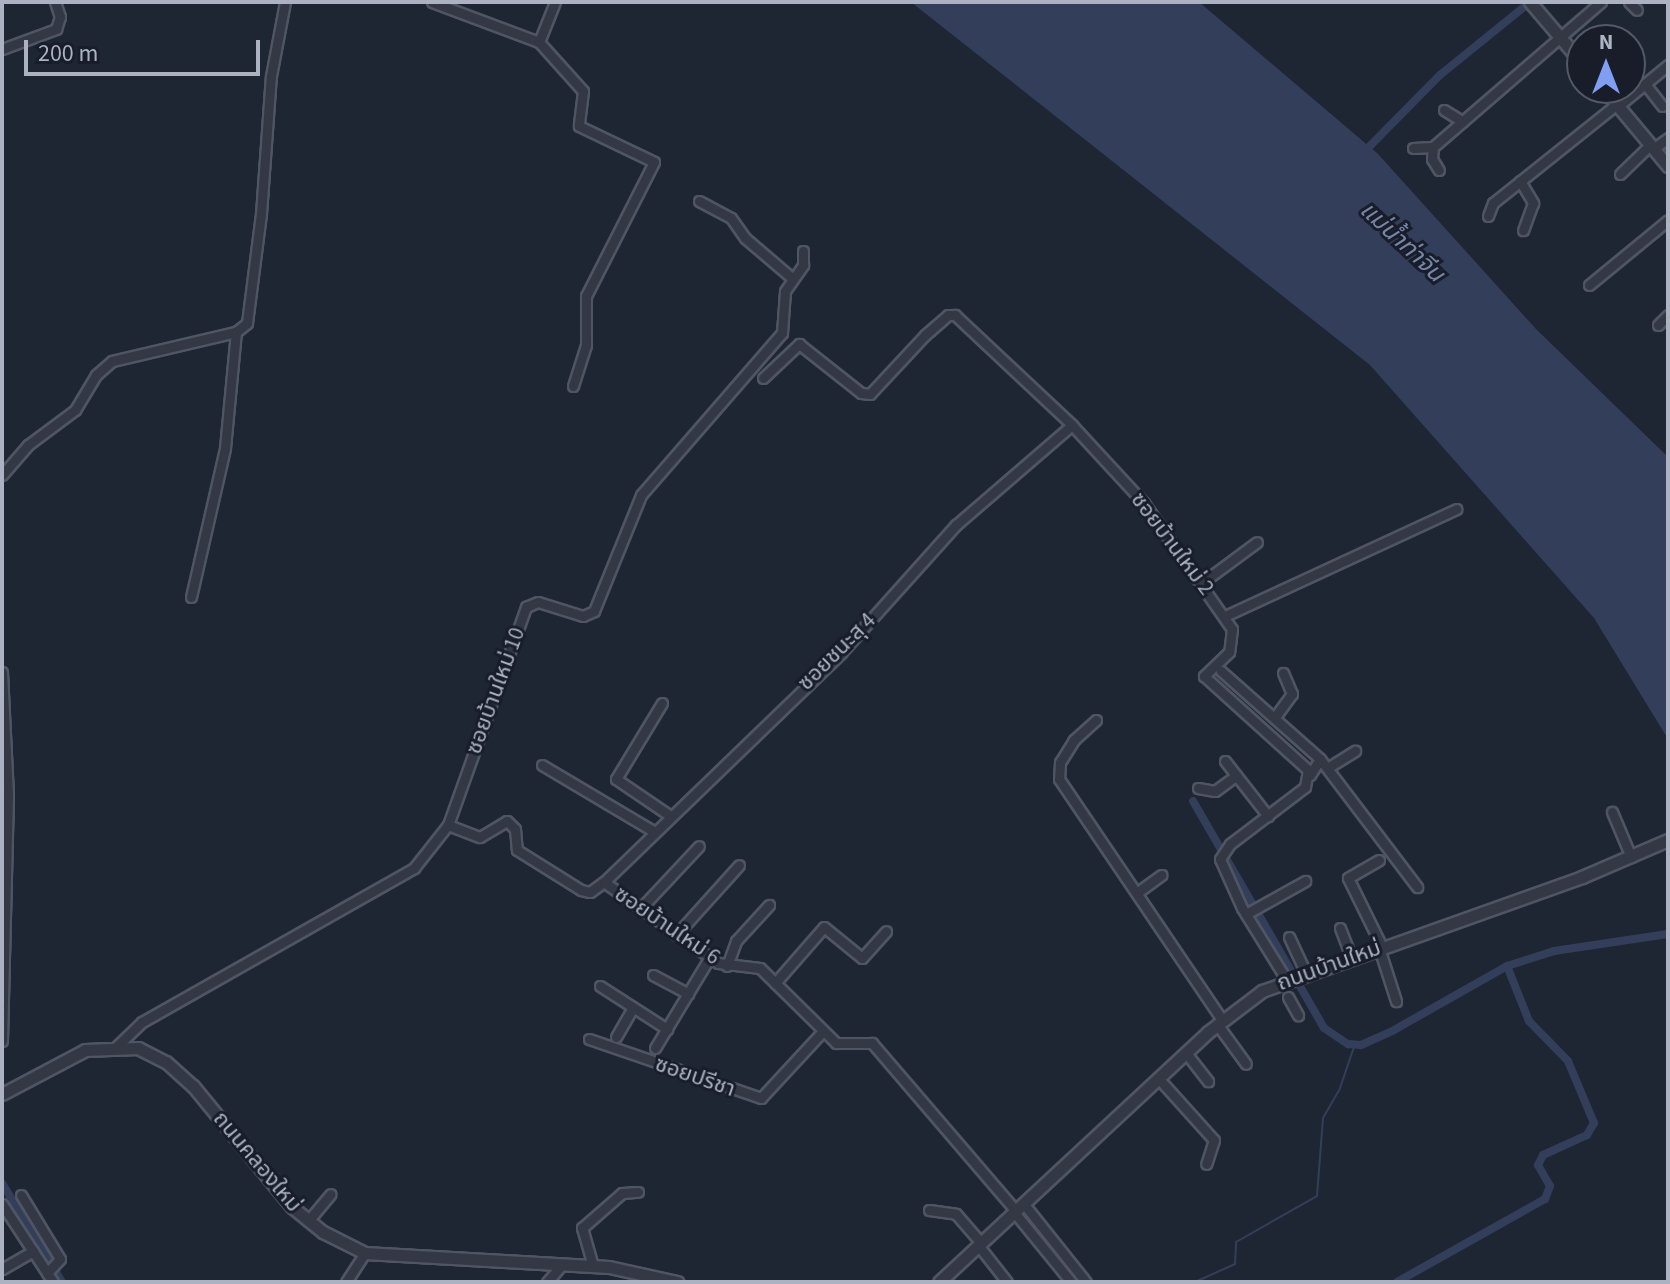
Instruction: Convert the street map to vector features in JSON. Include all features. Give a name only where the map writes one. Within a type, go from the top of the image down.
[{"type":"street","points":[[2,49],[56,29],[60,17],[55,2]]},
{"type":"street","points":[[191,597],[225,448],[236,332],[248,318],[271,76],[285,2]]},
{"type":"street","points":[[432,2],[539,42],[583,91],[579,126],[654,164],[586,296],[586,345],[573,386]]},
{"type":"street","points":[[539,42],[555,2]]},
{"type":"street","points":[[1413,148],[1433,147],[1601,2]]},
{"type":"street","points":[[1629,2],[1637,10]]},
{"type":"street","points":[[1532,4],[1566,45]]},
{"type":"street","points":[[1646,83],[1668,65]]},
{"type":"street","points":[[1646,85],[1662,106]]},
{"type":"street","points":[[1488,216],[1493,203],[1617,105],[1668,166]]},
{"type":"street","points":[[1444,110],[1463,122]]},
{"type":"street","points":[[1620,174],[1668,138]]},
{"type":"street","points":[[1433,147],[1432,159],[1439,170]]},
{"type":"street","points":[[1520,181],[1533,203],[1523,230]]},
{"type":"street","points":[[699,201],[731,218],[745,238],[793,279]]},
{"type":"street","points":[[1589,285],[1668,220]]},
{"type":"street","name":"ซอยบ้านใหม่ 10","points":[[117,1046],[142,1022],[409,874],[448,825],[526,607],[538,602],[583,616],[594,611],[641,495],[782,333],[784,297],[803,265],[803,251]]},
{"type":"street","name":"ซอยบ้านใหม่ 2","points":[[763,378],[799,344],[861,393],[870,394],[952,314],[1072,425],[1144,503],[1225,616],[1233,640],[1204,676],[1262,723],[1310,775]]},
{"type":"street","points":[[1658,325],[1668,315]]},
{"type":"street","points":[[2,475],[28,445],[75,410],[96,375],[112,361],[236,332]]},
{"type":"street","name":"ซอยชนะสุ 4","points":[[604,882],[669,815],[841,653],[956,525],[1072,425]]},
{"type":"street","points":[[1225,616],[1457,509]]},
{"type":"street","points":[[1203,582],[1257,542]]},
{"type":"street","points":[[1221,671],[1329,767],[1417,887]]},
{"type":"street","points":[[2,672],[8,795],[2,1041]]},
{"type":"street","points":[[1275,717],[1292,694],[1283,673]]},
{"type":"street","points":[[662,703],[616,779],[669,815]]},
{"type":"street","points":[[1096,720],[1074,740],[1057,773],[1138,892],[1246,1064]]},
{"type":"street","points":[[1329,767],[1355,751]]},
{"type":"street","points":[[1298,1015],[1220,859],[1230,844],[1305,787],[1320,759]]},
{"type":"street","points":[[1225,761],[1268,816]]},
{"type":"street","points":[[542,765],[653,831]]},
{"type":"street","points":[[1198,788],[1215,791],[1236,776]]},
{"type":"street","points":[[1612,812],[1631,857]]},
{"type":"street","name":"ซอยบ้านใหม่ 6","points":[[448,825],[480,837],[507,821],[515,829],[515,847],[532,860],[588,892],[604,882],[676,935],[727,966],[755,966],[840,1045],[865,1041],[875,1046],[1018,1209]]},
{"type":"street","name":"ถนนบ้านใหม่","points":[[942,1281],[1220,1022],[1306,973],[1631,857],[1668,840]]},
{"type":"street","points":[[640,909],[699,846]]},
{"type":"street","points":[[1379,860],[1348,878],[1381,947],[1396,1001]]},
{"type":"street","points":[[676,935],[739,865]]},
{"type":"street","points":[[1138,892],[1161,875]]},
{"type":"street","points":[[1246,914],[1305,881]]},
{"type":"street","points":[[727,966],[736,941],[769,905]]},
{"type":"street","points":[[775,983],[824,927],[862,958],[886,931]]},
{"type":"street","points":[[1340,928],[1351,957]]},
{"type":"street","points":[[1289,937],[1306,973]]},
{"type":"street","points":[[655,1048],[710,957]]},
{"type":"street","points":[[653,975],[688,994]]},
{"type":"street","points":[[600,986],[667,1029]]},
{"type":"street","points":[[616,1037],[633,1008]]},
{"type":"street","name":"ซอยปรีชา","points":[[589,1039],[761,1098],[823,1031]]},
{"type":"street","name":"ถนนคลองใหม่","points":[[2,1094],[85,1050],[117,1046],[151,1053],[177,1071],[308,1221],[365,1253],[593,1266],[633,1270],[677,1282]]},
{"type":"street","points":[[1186,1053],[1208,1081]]},
{"type":"street","points":[[1159,1079],[1214,1140],[1206,1164]]},
{"type":"street","points":[[593,1266],[582,1228],[622,1193],[638,1192]]},
{"type":"street","points":[[308,1221],[331,1194]]},
{"type":"street","points":[[3,1209],[53,1273],[60,1259],[21,1195]]},
{"type":"street","points":[[1018,1209],[1071,1282]]},
{"type":"street","points":[[1018,1209],[1086,1282]]},
{"type":"street","points":[[929,1210],[956,1214],[1007,1282]]},
{"type":"street","points":[[2,1269],[33,1251]]},
{"type":"street","points":[[346,1282],[365,1253]]},
{"type":"street","points":[[547,1282],[561,1266]]},
{"type":"water","name":"แม่น้ำท่าจีน","points":[[911,2],[1199,2],[1378,154],[1536,329],[1668,457],[1668,739],[1594,618],[1370,365]]},
{"type":"waterway","points":[[1362,154],[1440,75],[1530,2]]},
{"type":"waterway","points":[[1193,801],[1324,1028],[1348,1044],[1361,1045],[1394,1030],[1507,966],[1554,951],[1668,934]]},
{"type":"waterway","points":[[1397,1282],[1545,1199],[1550,1186],[1538,1165],[1543,1155],[1587,1135],[1594,1123],[1568,1061],[1529,1021],[1507,966]]},
{"type":"waterway","points":[[1195,1282],[1235,1264],[1236,1242],[1317,1196],[1323,1118],[1340,1088],[1355,1044]]},
{"type":"waterway","points":[[2,1183],[62,1282]]}]
